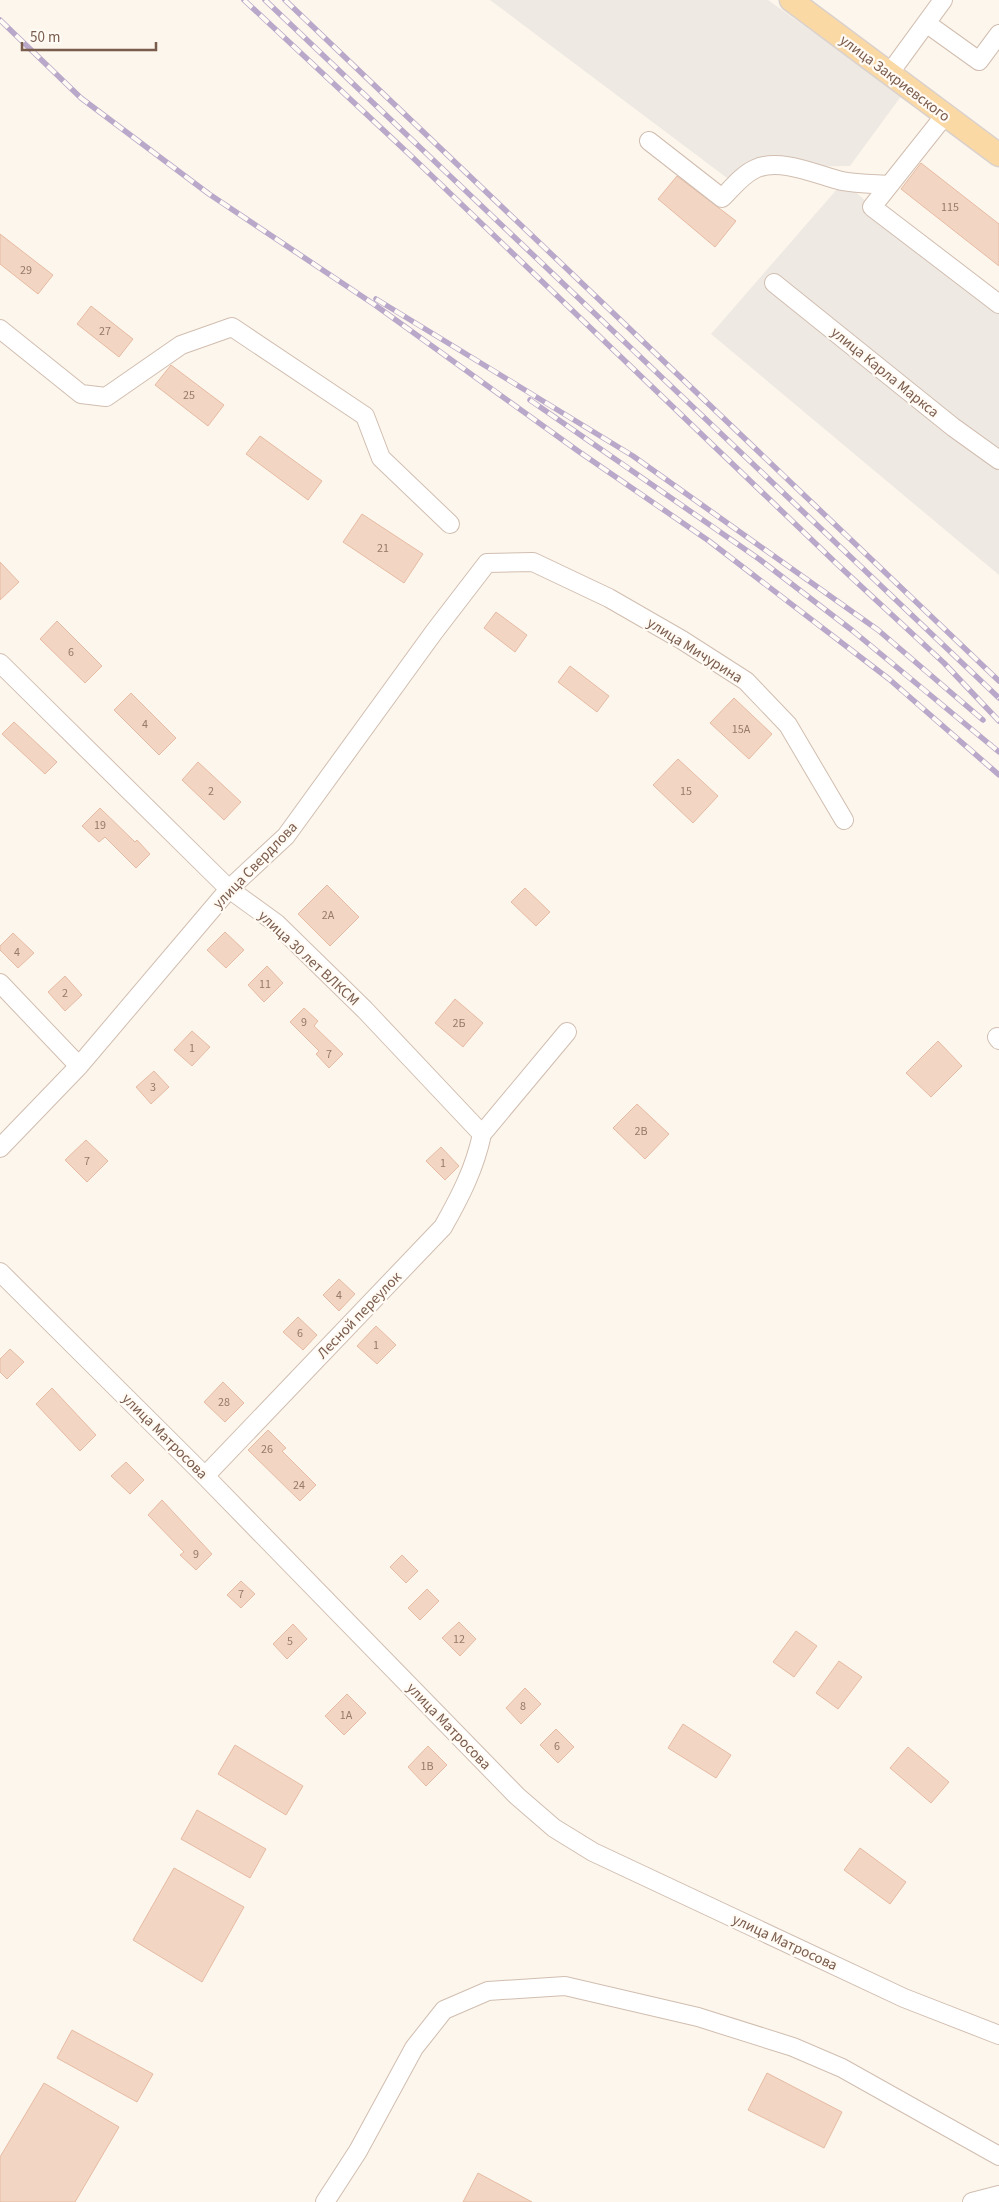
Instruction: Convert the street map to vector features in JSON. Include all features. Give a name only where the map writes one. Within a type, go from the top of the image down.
[{"type":"main road","name":"улица Закриевского","points":[[791,0],[999,155]]},
{"type":"street","points":[[890,74],[944,0]]},
{"type":"street","points":[[926,23],[979,61],[999,34]]},
{"type":"street","points":[[945,115],[872,207],[999,304]]},
{"type":"street","points":[[649,141],[722,198],[755,169],[769,166],[802,168],[844,181],[889,185]]},
{"type":"street","name":"улица Карла Маркса","points":[[774,282],[953,427],[999,460]]},
{"type":"street","points":[[0,329],[81,394],[106,397],[181,344],[232,327],[365,416],[381,458],[450,524]]},
{"type":"street","name":"улица Мичурина","points":[[487,563],[533,562],[609,598],[682,640],[746,681],[788,725],[844,820]]},
{"type":"street","name":"улица Свердлова","points":[[0,1148],[79,1066],[229,889],[286,836],[434,632],[487,563]]},
{"type":"street","name":"улица 30 лет ВЛКСМ","points":[[0,663],[229,889],[276,924],[365,1010],[482,1134]]},
{"type":"street","points":[[0,983],[79,1066]]},
{"type":"street","points":[[482,1134],[566,1032]]},
{"type":"street","name":"Лесной переулок","points":[[205,1476],[443,1227],[465,1187],[478,1155],[482,1134]]},
{"type":"street","name":"улица Матросова","points":[[0,1272],[205,1476],[517,1796],[554,1828],[593,1852],[904,1998],[999,2035]]},
{"type":"street","points":[[325,2202],[358,2151],[414,2048],[444,2010],[488,1991],[517,1989],[565,1986],[698,2017],[792,2047],[842,2068],[999,2156]]},
{"type":"street","points":[[972,2202],[999,2195]]},
{"type":"shaded area","points":[[490,0],[768,0],[902,95],[850,166],[783,167],[727,178]]},
{"type":"shaded area","points":[[844,181],[872,207],[999,304],[999,575],[711,334]]},
{"type":"building","points":[[921,163],[999,224],[999,266],[901,189]]},
{"type":"building","points":[[677,176],[736,221],[715,247],[658,199]]},
{"type":"building","points":[[0,234],[53,275],[38,294],[0,264]]},
{"type":"building","points":[[91,306],[133,339],[119,357],[77,324]]},
{"type":"building","points":[[171,365],[224,405],[208,426],[155,385]]},
{"type":"building","points":[[260,436],[322,481],[308,500],[246,454]]},
{"type":"building","points":[[362,514],[423,554],[404,583],[343,542]]},
{"type":"building","points":[[0,562],[19,582],[0,600]]},
{"type":"building","points":[[496,612],[527,635],[515,652],[484,628]]},
{"type":"building","points":[[57,621],[102,666],[85,683],[40,639]]},
{"type":"building","points":[[570,666],[609,696],[597,712],[558,682]]},
{"type":"building","points":[[131,693],[176,738],[159,755],[114,710]]},
{"type":"building","points":[[734,698],[772,734],[749,759],[710,723]]},
{"type":"building","points":[[14,722],[57,762],[45,774],[2,734]]},
{"type":"building","points":[[678,759],[718,796],[693,823],[653,785]]},
{"type":"building","points":[[198,762],[241,802],[224,820],[182,780]]},
{"type":"building","points":[[100,808],[135,842],[137,840],[150,854],[136,868],[105,837],[99,842],[82,826]]},
{"type":"building","points":[[327,885],[359,917],[330,946],[298,914]]},
{"type":"building","points":[[525,888],[550,912],[536,926],[511,902]]},
{"type":"building","points":[[225,932],[244,950],[226,968],[207,950]]},
{"type":"building","points":[[13,933],[34,953],[18,968],[0,950],[0,946]]},
{"type":"building","points":[[267,966],[283,983],[264,1002],[248,985]]},
{"type":"building","points":[[65,976],[82,995],[65,1011],[48,992]]},
{"type":"building","points":[[455,999],[483,1023],[463,1047],[435,1023]]},
{"type":"building","points":[[304,1008],[318,1021],[314,1026],[343,1054],[329,1068],[316,1054],[319,1051],[290,1022]]},
{"type":"building","points":[[192,1031],[210,1047],[192,1066],[174,1050]]},
{"type":"building","points":[[938,1041],[962,1066],[931,1097],[906,1073]]},
{"type":"building","points":[[154,1071],[169,1087],[151,1104],[136,1087]]},
{"type":"building","points":[[637,1104],[669,1134],[645,1159],[613,1128]]},
{"type":"building","points":[[86,1140],[108,1161],[87,1182],[65,1160]]},
{"type":"building","points":[[441,1147],[459,1166],[445,1180],[426,1161]]},
{"type":"building","points":[[339,1279],[355,1294],[339,1311],[323,1295]]},
{"type":"building","points":[[298,1317],[317,1335],[303,1350],[283,1332]]},
{"type":"building","points":[[376,1326],[396,1345],[377,1364],[357,1346]]},
{"type":"building","points":[[10,1349],[24,1362],[7,1379],[0,1372],[0,1359]]},
{"type":"building","points":[[223,1382],[244,1403],[225,1422],[204,1402]]},
{"type":"building","points":[[52,1388],[96,1435],[80,1451],[36,1404]]},
{"type":"building","points":[[268,1430],[286,1448],[282,1451],[316,1485],[300,1501],[248,1450]]},
{"type":"building","points":[[126,1462],[144,1480],[130,1494],[111,1476]]},
{"type":"building","points":[[162,1500],[212,1554],[196,1570],[180,1555],[184,1552],[148,1515]]},
{"type":"building","points":[[402,1555],[418,1571],[406,1583],[390,1567]]},
{"type":"building","points":[[241,1581],[255,1594],[241,1608],[227,1595]]},
{"type":"building","points":[[427,1589],[439,1601],[420,1620],[408,1608]]},
{"type":"building","points":[[459,1622],[476,1639],[460,1656],[442,1638]]},
{"type":"building","points":[[293,1624],[307,1639],[287,1659],[273,1644]]},
{"type":"building","points":[[796,1631],[817,1646],[794,1677],[773,1662]]},
{"type":"building","points":[[839,1661],[862,1677],[838,1709],[816,1693]]},
{"type":"building","points":[[525,1688],[541,1704],[521,1724],[506,1708]]},
{"type":"building","points":[[347,1694],[366,1713],[344,1735],[325,1716]]},
{"type":"building","points":[[683,1724],[731,1755],[716,1778],[668,1748]]},
{"type":"building","points":[[556,1729],[574,1747],[558,1763],[540,1745]]},
{"type":"building","points":[[235,1745],[303,1786],[286,1815],[218,1774]]},
{"type":"building","points":[[428,1746],[447,1765],[426,1786],[408,1767]]},
{"type":"building","points":[[908,1747],[949,1782],[931,1803],[890,1768]]},
{"type":"building","points":[[197,1810],[266,1849],[250,1878],[181,1839]]},
{"type":"building","points":[[860,1848],[906,1882],[890,1904],[844,1870]]},
{"type":"building","points":[[174,1868],[244,1907],[202,1982],[133,1940]]},
{"type":"building","points":[[72,2030],[153,2074],[137,2102],[57,2058]]},
{"type":"building","points":[[767,2073],[842,2112],[824,2148],[748,2110]]},
{"type":"building","points":[[44,2083],[119,2127],[75,2202],[0,2202],[0,2157]]},
{"type":"building","points":[[478,2173],[532,2202],[463,2202]]},
{"type":"railway","points":[[244,0],[409,154],[837,564],[944,663],[999,721]]},
{"type":"railway","points":[[265,0],[999,698]]},
{"type":"railway","points":[[285,0],[999,681]]},
{"type":"railway","points":[[0,20],[81,98],[209,194],[375,305],[578,451],[709,541],[889,679],[999,775]]},
{"type":"railway","points":[[376,299],[633,456],[878,630],[983,720]]},
{"type":"railway","points":[[530,400],[759,559],[853,631],[999,752]]}]
